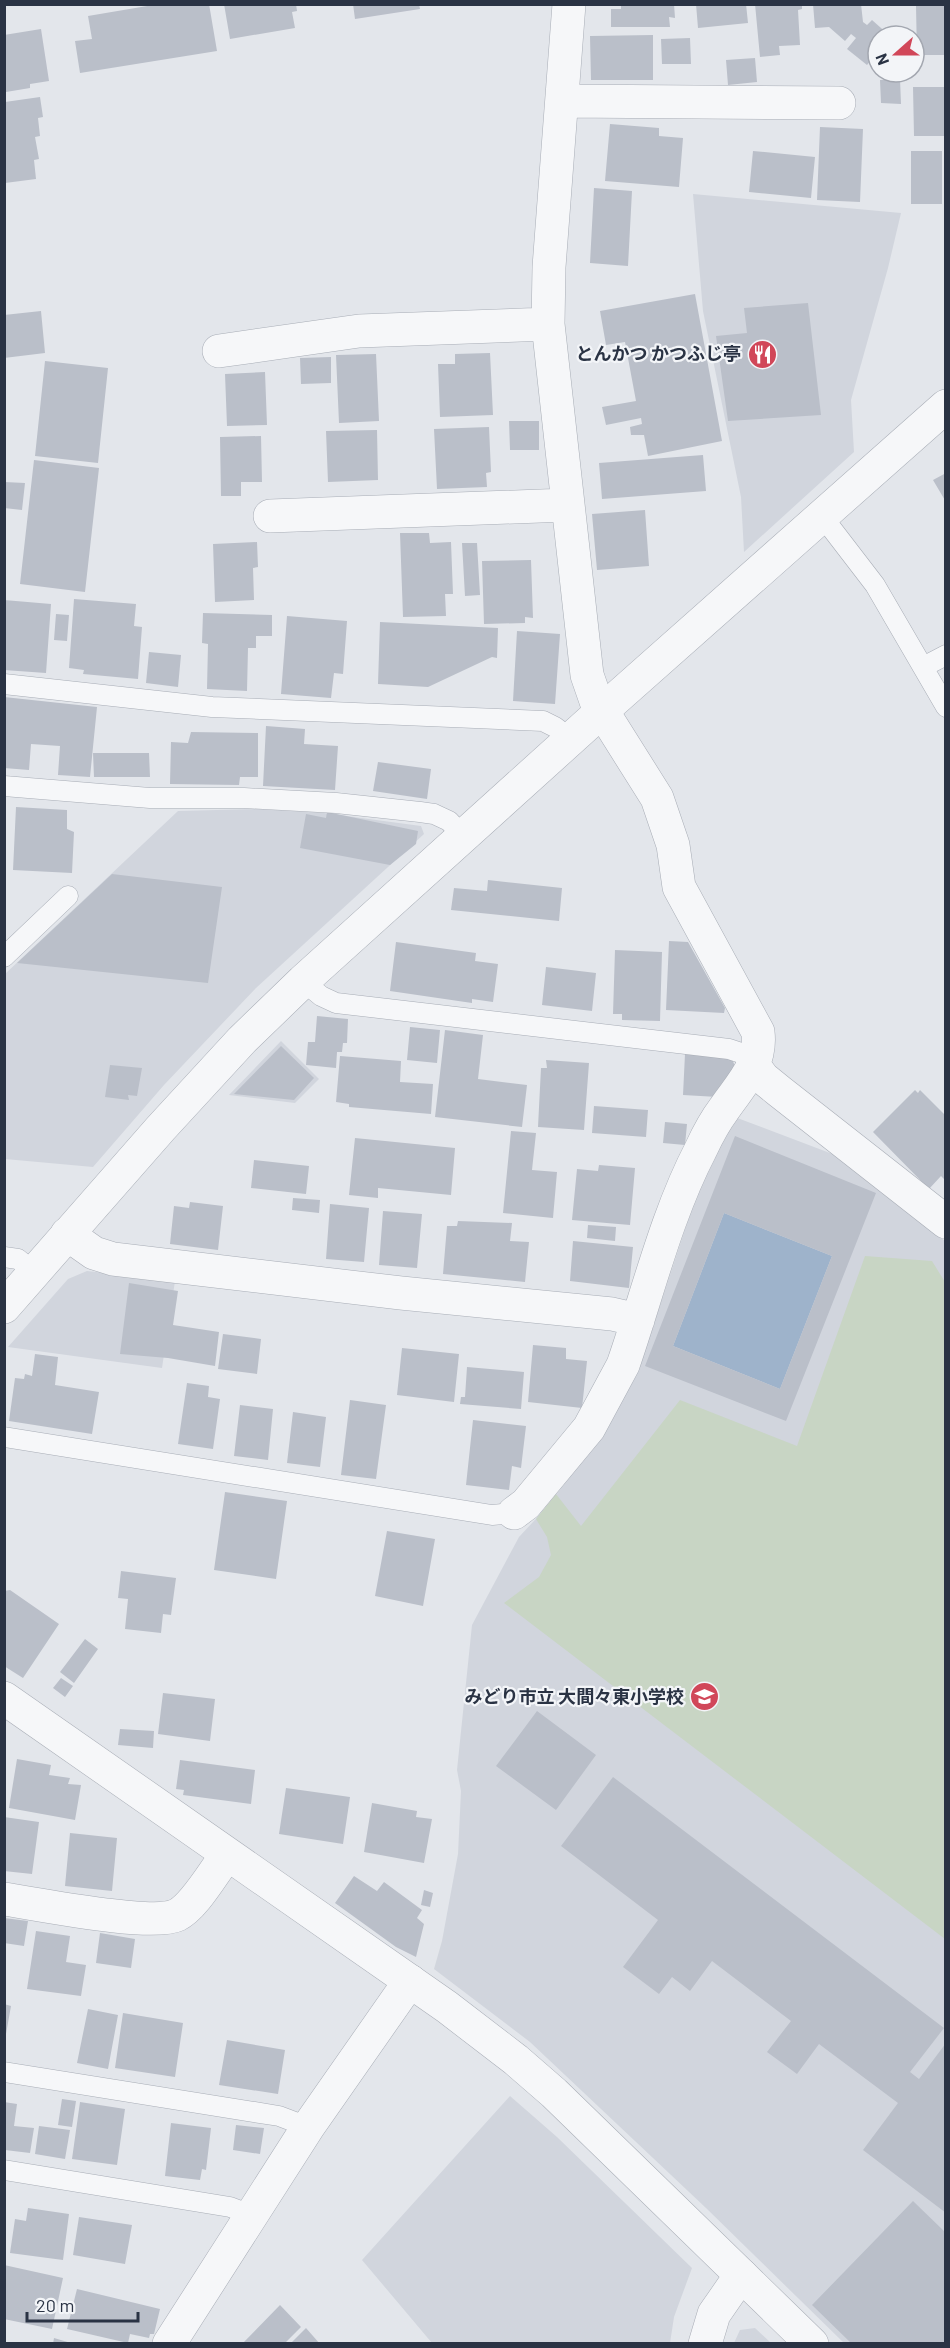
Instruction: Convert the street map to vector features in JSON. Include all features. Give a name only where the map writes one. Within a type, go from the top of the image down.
[{"type":"street","points":[[514,1513],[526,1504],[589,1428],[623,1365],[687,1177],[724,1109],[754,1066],[758,1032],[679,887],[673,845],[657,798],[596,701],[587,675],[548,324],[549,267],[569,4]]},
{"type":"street","points":[[561,101],[839,103]]},
{"type":"street","points":[[219,351],[359,331],[548,324]]},
{"type":"street","points":[[4,1307],[220,1064],[303,981],[945,406]]},
{"type":"street","points":[[270,516],[567,505]]},
{"type":"street","points":[[754,1066],[763,1078],[945,1222]]},
{"type":"street","points":[[67,1234],[94,1253],[113,1259],[401,1293],[612,1314],[639,1320]]},
{"type":"street","points":[[4,1698],[483,2033],[547,2087],[812,2343]]},
{"type":"street","points":[[4,1899],[138,1918],[165,1918],[178,1914],[190,1904],[227,1855]]},
{"type":"street","points":[[169,2343],[308,2127],[410,1981]]},
{"type":"street","points":[[705,2343],[714,2314],[741,2274]]},
{"type":"lane","points":[[822,516],[869,576],[945,707]]},
{"type":"lane","points":[[923,667],[945,655]]},
{"type":"lane","points":[[4,684],[212,707],[543,721],[571,739]]},
{"type":"lane","points":[[4,786],[150,798],[244,798],[336,803],[420,812],[434,814],[449,821],[463,836]]},
{"type":"lane","points":[[4,957],[68,896]]},
{"type":"lane","points":[[303,981],[321,996],[336,1003],[729,1049],[741,1053],[754,1066]]},
{"type":"lane","points":[[4,1257],[18,1259],[35,1273]]},
{"type":"lane","points":[[4,1437],[492,1515],[514,1513]]},
{"type":"lane","points":[[4,2072],[279,2116],[308,2127]]},
{"type":"lane","points":[[4,2170],[230,2207],[251,2215]]},
{"type":"shaded area","points":[[693,194],[901,213],[851,400],[854,452],[744,552],[741,497],[703,311]]},
{"type":"shaded area","points":[[256,809],[324,813],[421,826],[424,834],[256,988],[164,1085],[93,1167],[5,1159],[5,974],[178,811]]},
{"type":"shaded area","points":[[281,1041],[319,1079],[295,1103],[229,1095]]},
{"type":"shaded area","name":"みどり市立 大間々東小学校","points":[[732,1116],[843,1158],[945,1241],[945,2343],[844,2343],[706,2208],[530,2042],[434,1969],[442,1941],[458,1854],[461,1791],[457,1770],[472,1625],[519,1537],[546,1508],[600,1438],[637,1375],[698,1190]]},
{"type":"shaded area","points":[[87,1271],[175,1281],[162,1368],[8,1347],[68,1279]]},
{"type":"shaded area","points":[[510,2096],[557,2137],[692,2268],[674,2317],[670,2343],[432,2343],[362,2260]]},
{"type":"shaded area","points":[[755,2328],[771,2343],[734,2343],[740,2330]]},
{"type":"green space","points":[[865,1256],[932,1261],[945,1282],[945,1939],[504,1603],[539,1577],[551,1555],[547,1537],[536,1519],[556,1494],[581,1526],[680,1400],[797,1446]]},
{"type":"water","points":[[724,1213],[832,1256],[780,1389],[673,1346]]},
{"type":"building","points":[[159,4],[209,4],[217,51],[80,73],[75,41],[92,39],[88,16]]},
{"type":"building","points":[[224,4],[296,4],[297,11],[292,12],[295,28],[230,39]]},
{"type":"building","points":[[353,4],[419,4],[420,9],[355,19]]},
{"type":"building","points":[[621,4],[674,4],[675,18],[669,17],[670,27],[611,27],[611,9],[621,9]]},
{"type":"building","points":[[696,4],[746,4],[748,23],[698,28]]},
{"type":"building","points":[[755,4],[802,4],[802,9],[798,10],[800,45],[779,46],[780,55],[760,57]]},
{"type":"building","points":[[813,4],[861,4],[863,22],[866,24],[866,64],[847,49],[856,38],[851,34],[845,41],[829,27],[815,28]]},
{"type":"building","points":[[946,5],[946,55],[926,55],[926,24],[916,24],[916,6]]},
{"type":"building","points":[[41,29],[49,81],[30,84],[30,88],[6,92],[4,35]]},
{"type":"building","points":[[653,35],[653,80],[591,80],[590,36]]},
{"type":"building","points":[[690,38],[691,64],[662,64],[661,39]]},
{"type":"building","points":[[755,58],[757,82],[728,85],[726,60]]},
{"type":"building","points":[[880,84],[900,84],[901,104],[881,103]]},
{"type":"building","points":[[913,87],[946,87],[946,136],[914,136]]},
{"type":"building","points":[[40,97],[43,117],[38,118],[40,136],[35,137],[39,159],[34,160],[36,179],[5,183],[5,102]]},
{"type":"building","points":[[610,124],[659,128],[659,136],[683,138],[679,187],[605,181]]},
{"type":"building","points":[[820,127],[863,129],[860,202],[817,200]]},
{"type":"building","points":[[753,151],[815,157],[811,198],[749,192]]},
{"type":"building","points":[[911,151],[942,151],[942,204],[911,204]]},
{"type":"building","points":[[594,188],[632,191],[628,266],[590,263]]},
{"type":"building","points":[[695,294],[722,441],[648,456],[644,435],[631,435],[630,427],[642,424],[641,418],[606,425],[602,407],[636,401],[625,342],[606,345],[600,311]]},
{"type":"building","points":[[808,303],[821,415],[728,421],[716,336],[747,333],[744,308]]},
{"type":"building","points":[[41,311],[45,353],[4,358],[4,315]]},
{"type":"building","points":[[490,353],[493,415],[440,417],[438,364],[455,364],[455,354]]},
{"type":"building","points":[[376,354],[379,421],[339,423],[336,355]]},
{"type":"building","points":[[331,357],[331,383],[301,384],[300,358]]},
{"type":"building","points":[[45,361],[108,368],[98,463],[35,456]]},
{"type":"building","points":[[265,372],[267,425],[227,426],[225,374]]},
{"type":"building","points":[[509,421],[539,421],[539,450],[510,450]]},
{"type":"building","points":[[489,427],[491,472],[486,473],[487,487],[437,489],[434,429]]},
{"type":"building","points":[[377,430],[378,480],[328,482],[326,431]]},
{"type":"building","points":[[261,436],[262,482],[241,482],[241,496],[221,496],[220,437]]},
{"type":"building","points":[[703,455],[706,491],[602,499],[599,463]]},
{"type":"building","points":[[34,460],[99,468],[85,592],[20,584]]},
{"type":"building","points":[[946,473],[946,502],[933,480]]},
{"type":"building","points":[[4,482],[25,483],[22,510],[4,508]]},
{"type":"building","points":[[645,510],[649,566],[597,570],[592,514]]},
{"type":"building","points":[[400,533],[429,533],[430,543],[451,542],[453,594],[445,594],[446,616],[403,617]]},
{"type":"building","points":[[257,542],[258,567],[253,568],[254,600],[215,602],[213,544]]},
{"type":"building","points":[[462,543],[477,543],[480,595],[465,596]]},
{"type":"building","points":[[531,560],[533,618],[525,617],[525,623],[484,624],[482,561]]},
{"type":"building","points":[[74,599],[136,604],[134,626],[142,627],[138,679],[83,674],[84,670],[69,668]]},
{"type":"building","points":[[4,600],[51,604],[46,673],[4,670]]},
{"type":"building","points":[[203,613],[272,615],[272,636],[256,636],[256,648],[248,648],[247,691],[207,689],[208,644],[202,643]]},
{"type":"building","points":[[56,614],[69,615],[67,641],[54,640]]},
{"type":"building","points":[[287,616],[347,621],[343,674],[334,673],[331,698],[281,694]]},
{"type":"building","points":[[380,622],[498,628],[497,658],[492,657],[428,687],[378,684]]},
{"type":"building","points":[[517,631],[560,634],[555,704],[513,701]]},
{"type":"building","points":[[149,652],[181,655],[178,687],[146,683]]},
{"type":"building","points":[[4,697],[97,707],[90,777],[58,775],[60,746],[31,744],[29,770],[4,768]]},
{"type":"building","points":[[266,726],[305,729],[304,744],[338,746],[335,790],[263,786]]},
{"type":"building","points":[[191,732],[258,733],[258,777],[240,777],[239,785],[170,784],[171,742],[188,743]]},
{"type":"building","points":[[93,753],[149,753],[150,777],[94,777]]},
{"type":"building","points":[[378,762],[431,769],[427,799],[373,791]]},
{"type":"building","points":[[16,807],[67,810],[67,829],[74,832],[72,873],[13,870]]},
{"type":"building","points":[[327,812],[418,831],[416,844],[390,865],[300,848],[306,814],[326,818]]},
{"type":"building","points":[[112,874],[222,887],[208,983],[17,963]]},
{"type":"building","points":[[488,880],[562,888],[559,921],[451,910],[454,888],[487,891]]},
{"type":"building","points":[[669,941],[688,942],[725,1008],[724,1013],[666,1010]]},
{"type":"building","points":[[396,942],[476,953],[475,961],[498,964],[493,1002],[472,999],[472,1003],[390,991]]},
{"type":"building","points":[[615,950],[662,952],[660,1021],[622,1020],[622,1014],[613,1014]]},
{"type":"building","points":[[546,967],[596,973],[592,1011],[542,1005]]},
{"type":"building","points":[[317,1016],[348,1019],[347,1043],[343,1043],[342,1052],[337,1052],[336,1068],[306,1065],[308,1042],[315,1042]]},
{"type":"building","points":[[410,1027],[440,1030],[437,1063],[407,1060]]},
{"type":"building","points":[[445,1030],[483,1035],[478,1079],[527,1085],[522,1127],[435,1117]]},
{"type":"building","points":[[281,1046],[314,1078],[294,1100],[234,1094]]},
{"type":"building","points":[[685,1054],[732,1059],[737,1071],[718,1097],[683,1095]]},
{"type":"building","points":[[340,1056],[401,1061],[400,1082],[433,1084],[431,1114],[349,1107],[349,1104],[336,1102]]},
{"type":"building","points":[[546,1060],[589,1063],[584,1130],[538,1127],[541,1068],[547,1068]]},
{"type":"building","points":[[110,1065],[142,1068],[137,1096],[128,1095],[129,1100],[105,1097]]},
{"type":"building","points":[[915,1090],[918,1093],[920,1090],[946,1116],[946,1181],[941,1176],[929,1189],[873,1132]]},
{"type":"building","points":[[594,1106],[648,1110],[646,1137],[592,1133]]},
{"type":"building","points":[[665,1122],[687,1124],[685,1145],[663,1143]]},
{"type":"building","points":[[511,1131],[536,1133],[532,1170],[557,1172],[553,1218],[503,1213]]},
{"type":"building","points":[[735,1136],[876,1193],[786,1421],[645,1366]],"holes":[[[724,1213],[832,1256],[780,1389],[673,1346]]]},
{"type":"building","points":[[355,1138],[455,1148],[451,1195],[378,1188],[378,1198],[349,1195]]},
{"type":"building","points":[[254,1160],[309,1166],[306,1194],[251,1188]]},
{"type":"building","points":[[599,1165],[635,1168],[630,1225],[572,1220],[577,1169],[598,1171]]},
{"type":"building","points":[[293,1198],[320,1200],[319,1213],[292,1210]]},
{"type":"building","points":[[190,1202],[223,1206],[218,1250],[170,1244],[174,1206],[189,1208]]},
{"type":"building","points":[[330,1204],[369,1208],[364,1262],[326,1259]]},
{"type":"building","points":[[383,1211],[422,1214],[417,1268],[379,1265]]},
{"type":"building","points":[[458,1221],[512,1223],[510,1241],[529,1242],[525,1282],[443,1274],[447,1226],[457,1226]]},
{"type":"building","points":[[588,1225],[616,1227],[615,1241],[587,1238]]},
{"type":"building","points":[[573,1241],[633,1247],[629,1288],[570,1281]]},
{"type":"building","points":[[129,1283],[178,1291],[173,1325],[219,1332],[215,1366],[168,1358],[120,1354]]},
{"type":"building","points":[[223,1334],[261,1339],[257,1374],[218,1369]]},
{"type":"building","points":[[533,1345],[566,1348],[566,1359],[587,1361],[582,1408],[528,1402]]},
{"type":"building","points":[[402,1348],[459,1354],[454,1402],[397,1395]]},
{"type":"building","points":[[35,1354],[58,1357],[55,1385],[99,1392],[92,1434],[9,1421],[15,1378],[24,1379],[25,1374],[32,1376]]},
{"type":"building","points":[[467,1367],[524,1372],[521,1409],[460,1404],[461,1397],[465,1397]]},
{"type":"building","points":[[187,1383],[209,1386],[208,1397],[220,1399],[213,1449],[178,1444]]},
{"type":"building","points":[[350,1400],[386,1405],[376,1479],[341,1475]]},
{"type":"building","points":[[240,1405],[273,1409],[268,1460],[234,1456]]},
{"type":"building","points":[[293,1412],[326,1417],[320,1467],[287,1463]]},
{"type":"building","points":[[473,1420],[526,1426],[521,1468],[512,1466],[509,1490],[466,1485]]},
{"type":"building","points":[[225,1492],[287,1501],[276,1579],[214,1570]]},
{"type":"building","points":[[387,1531],[435,1539],[423,1606],[375,1596]]},
{"type":"building","points":[[121,1571],[176,1578],[171,1615],[163,1614],[161,1633],[125,1629],[128,1599],[118,1598]]},
{"type":"building","points":[[10,1590],[59,1624],[23,1678],[4,1666],[4,1591]]},
{"type":"building","points":[[85,1639],[98,1649],[74,1683],[60,1672]]},
{"type":"building","points":[[61,1678],[73,1686],[65,1697],[53,1688]]},
{"type":"building","points":[[163,1693],[215,1699],[210,1741],[158,1734]]},
{"type":"building","points":[[537,1711],[596,1755],[556,1810],[496,1766]]},
{"type":"building","points":[[120,1729],[154,1731],[153,1748],[118,1745]]},
{"type":"building","points":[[17,1759],[51,1765],[49,1775],[70,1778],[68,1784],[81,1785],[75,1820],[9,1808]]},
{"type":"building","points":[[180,1760],[255,1770],[251,1804],[183,1795],[184,1790],[176,1789]]},
{"type":"building","points":[[613,1777],[944,2028],[910,2072],[919,2079],[946,2043],[946,2213],[863,2150],[898,2103],[819,2044],[797,2074],[767,2052],[791,2021],[712,1961],[690,1991],[672,1977],[659,1994],[623,1967],[658,1920],[561,1846]]},
{"type":"building","points":[[286,1788],[350,1797],[343,1844],[279,1834]]},
{"type":"building","points":[[372,1803],[417,1811],[416,1817],[432,1819],[424,1863],[364,1852]]},
{"type":"building","points":[[4,1817],[39,1822],[32,1874],[4,1871]]},
{"type":"building","points":[[70,1833],[117,1838],[112,1891],[65,1886]]},
{"type":"building","points":[[354,1876],[377,1891],[384,1882],[422,1910],[417,1918],[424,1924],[416,1957],[396,1947],[335,1903]]},
{"type":"building","points":[[424,1890],[433,1893],[430,1907],[421,1905]]},
{"type":"building","points":[[4,1918],[28,1921],[24,1946],[4,1943]]},
{"type":"building","points":[[36,1931],[70,1936],[66,1962],[86,1965],[81,1996],[27,1989]]},
{"type":"building","points":[[100,1933],[135,1939],[131,1968],[96,1963]]},
{"type":"building","points":[[4,2004],[11,2006],[6,2034],[4,2034]]},
{"type":"building","points":[[88,2009],[118,2015],[108,2069],[77,2063]]},
{"type":"building","points":[[123,2013],[183,2023],[175,2077],[115,2068]]},
{"type":"building","points":[[227,2040],[285,2050],[278,2094],[219,2085]]},
{"type":"building","points":[[62,2099],[76,2101],[72,2127],[58,2125]]},
{"type":"building","points":[[4,2102],[17,2104],[14,2126],[34,2128],[30,2153],[5,2150]]},
{"type":"building","points":[[80,2102],[125,2109],[117,2165],[72,2159]]},
{"type":"building","points":[[171,2123],[211,2128],[206,2170],[202,2169],[200,2180],[165,2176]]},
{"type":"building","points":[[236,2125],[264,2128],[260,2154],[233,2150]]},
{"type":"building","points":[[39,2126],[70,2130],[65,2159],[35,2154]]},
{"type":"building","points":[[913,2201],[946,2233],[946,2344],[852,2344],[812,2305]]},
{"type":"building","points":[[28,2208],[69,2214],[63,2260],[10,2253],[15,2219],[26,2221]]},
{"type":"building","points":[[79,2217],[132,2225],[125,2264],[73,2255]]},
{"type":"building","points":[[4,2265],[63,2278],[52,2329],[4,2319]]},
{"type":"building","points":[[77,2289],[160,2309],[154,2334],[150,2334],[149,2338],[130,2334],[128,2343],[67,2329]]},
{"type":"building","points":[[280,2305],[301,2327],[286,2342],[288,2344],[242,2344]]},
{"type":"building","points":[[306,2328],[320,2344],[290,2344]]},
{"type":"building","points":[[54,2338],[71,2343],[71,2344],[53,2344]]},
{"type":"place","name":"とんかつ かつふじ亭","points":[[762,354]]},
{"type":"place","name":"みどり市立 大間々東小学校","points":[[705,1697]]}]
